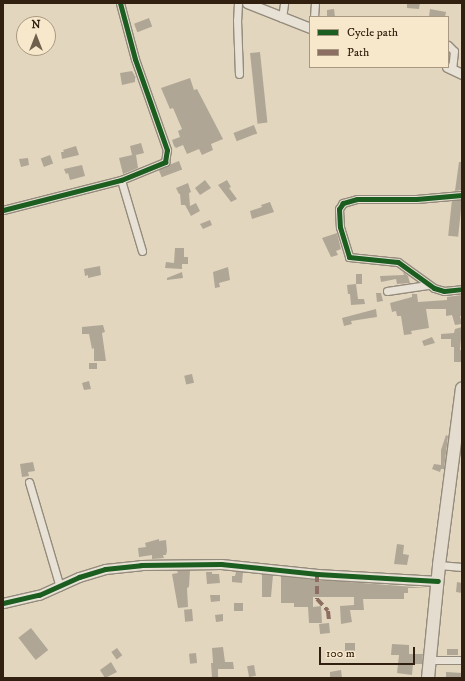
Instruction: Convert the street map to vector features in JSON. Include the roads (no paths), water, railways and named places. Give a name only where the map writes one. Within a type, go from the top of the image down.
[{"type":"highway","points":[[428,678],[439,565],[458,447],[462,388]]},
{"type":"street","points":[[3,210],[121,180],[165,162],[168,154],[135,59],[120,3]]},
{"type":"street","points":[[238,3],[237,26],[239,74]]},
{"type":"street","points":[[247,3],[309,28]]},
{"type":"street","points":[[282,18],[284,3]]},
{"type":"street","points":[[314,16],[315,3]]},
{"type":"street","points":[[449,47],[454,51],[450,68],[462,74]]},
{"type":"street","points":[[121,180],[142,251]]},
{"type":"street","points":[[462,195],[416,199],[357,199],[343,203],[339,209],[340,227],[349,258],[398,262],[428,285],[444,291],[462,289]]},
{"type":"street","points":[[387,291],[428,285]]},
{"type":"street","points":[[29,482],[60,587]]},
{"type":"street","points":[[3,603],[39,596],[79,577],[105,569],[185,563],[221,564],[316,574],[438,580]]},
{"type":"street","points":[[439,565],[462,566]]},
{"type":"street","points":[[429,660],[462,660]]}]
